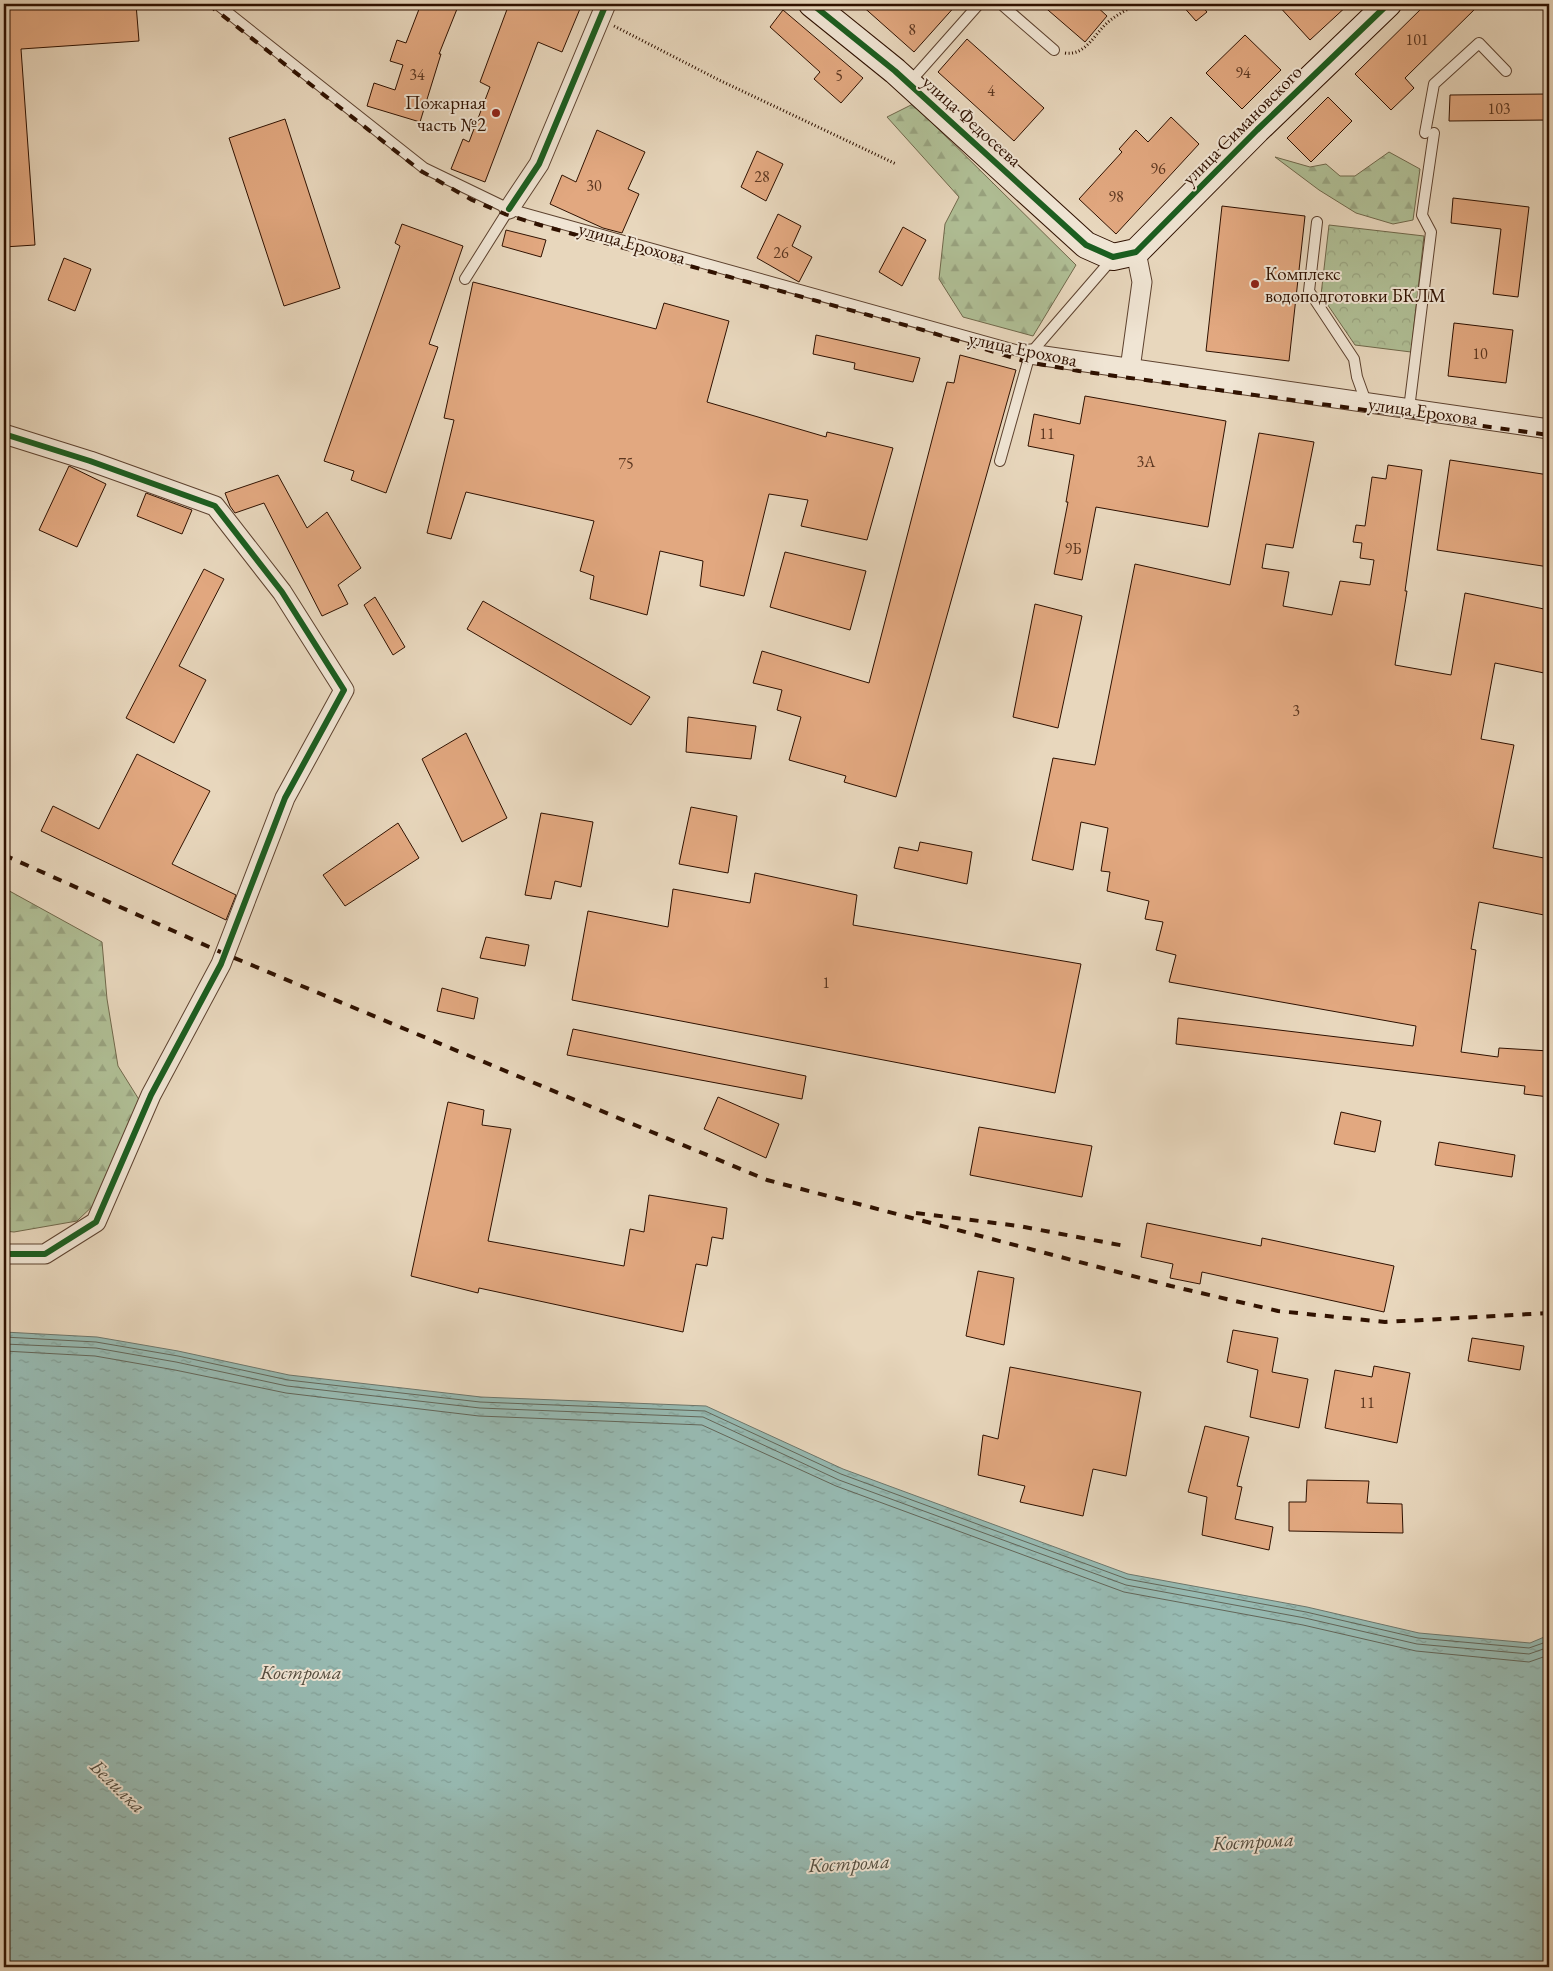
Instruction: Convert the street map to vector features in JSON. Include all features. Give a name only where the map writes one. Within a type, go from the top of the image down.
[{"type":"street","name":"улица Федосеева","points":[[812,4],[909,83],[1086,245],[1124,255]]},
{"type":"street","name":"улица Симановского","points":[[1124,255],[1388,4]]},
{"type":"street","points":[[509,209],[539,164],[603,11]]},
{"type":"street","points":[[1124,255],[1142,282],[1130,369]]},
{"type":"street","name":"улица Ерохова","points":[[1030,354],[1549,429]]},
{"type":"street","points":[[4,434],[90,461],[215,506],[282,592],[344,690],[285,798],[222,964],[151,1095],[96,1222],[45,1254],[4,1254]]},
{"type":"lane","name":"улица Ерохова","points":[[217,4],[424,168],[509,209],[1030,354]]},
{"type":"lane","points":[[909,83],[979,4]]},
{"type":"lane","points":[[1001,4],[1054,50]]},
{"type":"lane","points":[[1408,408],[1431,232],[1422,215],[1434,84],[1479,43],[1506,71]]},
{"type":"lane","points":[[465,279],[509,209]]},
{"type":"lane","points":[[1317,222],[1308,291],[1354,359],[1357,377],[1366,402]]},
{"type":"lane","points":[[1000,461],[1030,354],[1124,255]]},
{"type":"path","points":[[1054,50],[1069,53],[1088,46],[1107,23],[1136,4]]},
{"type":"path","points":[[603,11],[719,80],[896,164]]},
{"type":"green space","points":[[913,104],[1076,265],[1033,336],[963,317],[939,279],[945,224],[959,197],[887,117]]},
{"type":"green space","points":[[1389,152],[1420,169],[1413,220],[1393,224],[1356,213],[1319,190],[1275,157],[1310,167],[1326,164],[1340,176],[1355,176]]},
{"type":"green space","points":[[1329,225],[1424,236],[1411,352],[1355,345],[1321,295]]},
{"type":"green space","points":[[4,888],[102,942],[107,999],[118,1066],[143,1106],[122,1178],[77,1221],[14,1232],[4,1231]]},
{"type":"water","name":"Кострома","points":[[4,1332],[97,1337],[178,1351],[289,1375],[481,1397],[706,1406],[843,1469],[1128,1574],[1307,1607],[1419,1633],[1530,1643],[1549,1635],[1549,1967],[4,1967]]},
{"type":"building","points":[[4,4],[136,4],[139,41],[21,49],[35,245],[4,247]]},
{"type":"building","points":[[421,4],[459,4],[439,54],[441,54],[420,122],[367,106],[374,83],[395,90],[403,65],[390,61],[397,40],[406,43]]},
{"type":"building","name":"Пожарная часть №2","points":[[509,4],[582,4],[562,52],[538,42],[485,182],[451,169],[463,139],[469,142],[490,87],[480,82]]},
{"type":"building","points":[[860,4],[957,4],[914,52]]},
{"type":"building","points":[[1041,4],[1094,4],[1107,16],[1085,42]]},
{"type":"building","points":[[1181,4],[1200,4],[1207,12],[1196,21]]},
{"type":"building","points":[[1277,4],[1349,4],[1310,40]]},
{"type":"building","points":[[1426,4],[1480,4],[1405,78],[1414,88],[1391,110],[1355,74]]},
{"type":"building","points":[[783,10],[863,78],[841,103],[814,79],[820,72],[770,27]]},
{"type":"building","points":[[1245,35],[1281,70],[1242,109],[1206,73]]},
{"type":"building","points":[[967,39],[1044,108],[1014,141],[938,72]]},
{"type":"building","points":[[1549,94],[1549,120],[1449,121],[1450,95]]},
{"type":"building","points":[[1328,97],[1352,121],[1311,162],[1287,138]]},
{"type":"building","points":[[1171,117],[1199,144],[1116,234],[1079,199],[1122,152],[1119,149],[1136,130],[1148,142]]},
{"type":"building","points":[[285,119],[340,288],[284,306],[229,138]]},
{"type":"building","points":[[597,130],[645,152],[628,189],[639,194],[622,233],[603,228],[550,204],[562,175],[576,182]]},
{"type":"building","points":[[757,151],[783,164],[766,201],[741,187]]},
{"type":"building","points":[[1453,198],[1529,207],[1518,297],[1493,294],[1501,229],[1451,223]]},
{"type":"building","name":"Комплекс водоподготовки БКЛМ","points":[[1222,206],[1305,216],[1289,361],[1206,351]]},
{"type":"building","points":[[778,214],[801,226],[792,246],[812,257],[799,282],[757,258]]},
{"type":"building","points":[[402,224],[463,246],[429,344],[438,347],[386,493],[351,480],[354,471],[324,461],[400,246],[395,243]]},
{"type":"building","points":[[903,227],[926,240],[902,286],[879,272]]},
{"type":"building","points":[[506,230],[546,240],[541,257],[502,246]]},
{"type":"building","points":[[64,258],[91,269],[75,311],[48,300]]},
{"type":"building","points":[[473,282],[656,329],[664,303],[729,321],[707,402],[826,437],[827,432],[893,448],[867,540],[801,526],[808,500],[769,494],[744,596],[700,586],[703,561],[660,551],[647,615],[590,599],[594,576],[580,571],[594,521],[466,492],[451,539],[427,533],[454,420],[444,418]]},
{"type":"building","points":[[1454,323],[1513,330],[1506,383],[1448,376]]},
{"type":"building","points":[[816,335],[920,358],[913,382],[854,369],[855,363],[813,354]]},
{"type":"building","points":[[960,355],[1016,370],[896,797],[844,782],[846,776],[789,760],[801,717],[777,710],[782,690],[753,683],[762,651],[869,683],[947,382],[954,383]]},
{"type":"building","points":[[1085,396],[1226,421],[1208,527],[1096,507],[1082,580],[1054,574],[1068,502],[1066,502],[1074,455],[1028,446],[1034,414],[1080,424]]},
{"type":"building","points":[[1259,433],[1314,442],[1293,548],[1266,544],[1262,568],[1289,572],[1283,606],[1332,615],[1340,581],[1370,585],[1374,560],[1360,558],[1362,543],[1353,542],[1356,525],[1365,526],[1372,477],[1386,479],[1388,465],[1422,470],[1405,591],[1407,591],[1395,665],[1451,675],[1465,593],[1549,610],[1549,674],[1495,663],[1481,739],[1514,745],[1493,848],[1549,859],[1549,916],[1479,902],[1471,949],[1476,950],[1461,1052],[1498,1057],[1499,1048],[1549,1051],[1549,1097],[1524,1094],[1525,1086],[1176,1044],[1178,1018],[1413,1046],[1416,1026],[1169,982],[1176,955],[1156,950],[1163,922],[1145,919],[1149,901],[1107,891],[1110,872],[1101,871],[1108,828],[1081,822],[1073,870],[1032,860],[1053,758],[1095,765],[1135,564],[1230,585]]},
{"type":"building","points":[[1450,460],[1549,475],[1549,567],[1437,550]]},
{"type":"building","points":[[69,466],[106,484],[77,547],[39,530]]},
{"type":"building","points":[[278,475],[307,528],[327,512],[361,568],[338,585],[348,604],[322,616],[264,503],[235,513],[225,493]]},
{"type":"building","points":[[146,493],[192,510],[182,534],[137,516]]},
{"type":"building","points":[[785,552],[866,571],[850,630],[770,607]]},
{"type":"building","points":[[204,569],[224,579],[179,666],[206,680],[174,743],[126,718]]},
{"type":"building","points":[[375,597],[405,647],[393,655],[364,605]]},
{"type":"building","points":[[483,601],[650,697],[631,725],[467,629]]},
{"type":"building","points":[[1035,604],[1082,616],[1058,728],[1013,717]]},
{"type":"building","points":[[688,717],[756,726],[751,759],[686,752]]},
{"type":"building","points":[[466,733],[507,818],[462,842],[422,759]]},
{"type":"building","points":[[137,754],[210,791],[172,864],[236,895],[226,920],[41,831],[53,806],[99,829]]},
{"type":"building","points":[[691,807],[737,816],[728,873],[679,864]]},
{"type":"building","points":[[541,813],[593,822],[581,887],[555,881],[551,899],[525,895]]},
{"type":"building","points":[[398,823],[419,858],[345,906],[323,875]]},
{"type":"building","points":[[920,842],[972,852],[967,884],[894,868],[899,847],[918,851]]},
{"type":"building","points":[[755,873],[857,895],[853,925],[1081,964],[1055,1093],[572,1000],[588,911],[668,927],[673,889],[750,903]]},
{"type":"building","points":[[486,937],[529,945],[525,966],[480,958]]},
{"type":"building","points":[[442,988],[478,998],[474,1019],[437,1011]]},
{"type":"building","points":[[573,1029],[806,1076],[802,1099],[567,1055]]},
{"type":"building","points":[[718,1097],[779,1124],[766,1158],[704,1129]]},
{"type":"building","points":[[448,1102],[484,1110],[482,1125],[511,1129],[488,1241],[624,1266],[630,1229],[644,1232],[649,1195],[727,1208],[723,1239],[712,1237],[707,1266],[696,1264],[683,1332],[479,1288],[478,1293],[411,1276]]},
{"type":"building","points":[[1341,1112],[1381,1121],[1375,1152],[1334,1144]]},
{"type":"building","points":[[979,1127],[1092,1146],[1082,1197],[970,1175]]},
{"type":"building","points":[[1439,1142],[1515,1155],[1512,1177],[1435,1165]]},
{"type":"building","points":[[1147,1223],[1261,1246],[1262,1238],[1394,1266],[1384,1312],[1202,1272],[1200,1284],[1170,1278],[1173,1264],[1141,1257]]},
{"type":"building","points":[[978,1271],[1014,1278],[1004,1345],[966,1336]]},
{"type":"building","points":[[1233,1330],[1278,1338],[1272,1372],[1308,1379],[1299,1428],[1250,1417],[1258,1370],[1227,1362]]},
{"type":"building","points":[[1472,1338],[1524,1346],[1520,1370],[1468,1361]]},
{"type":"building","points":[[1374,1366],[1410,1373],[1397,1443],[1325,1428],[1335,1370],[1372,1377]]},
{"type":"building","points":[[1010,1367],[1141,1392],[1126,1476],[1093,1469],[1083,1516],[1020,1502],[1025,1486],[978,1475],[983,1435],[998,1439]]},
{"type":"building","points":[[1205,1426],[1249,1437],[1237,1486],[1242,1487],[1235,1519],[1273,1527],[1269,1550],[1202,1535],[1207,1497],[1188,1492]]},
{"type":"building","points":[[1307,1480],[1369,1481],[1367,1503],[1402,1504],[1403,1533],[1289,1531],[1289,1502],[1306,1502]]},
{"type":"railway","points":[[208,4],[421,171],[472,200],[505,214],[923,330],[1027,362],[1079,371],[1549,435]]},
{"type":"railway","points":[[4,855],[225,954],[767,1180],[1171,1286],[1278,1311],[1385,1322],[1549,1313]]},
{"type":"railway","points":[[916,1213],[1019,1226],[1125,1246]]},
{"type":"cycle path","points":[[509,209],[539,164],[606,4]]},
{"type":"cycle path","points":[[812,4],[895,71],[1086,245],[1113,257],[1136,252],[1257,130],[1388,4]]},
{"type":"cycle path","points":[[4,434],[90,461],[215,506],[282,592],[344,690],[285,798],[221,964],[151,1095],[96,1222],[45,1254],[4,1254]]},
{"type":"place","name":"Пожарная часть №2","points":[[496,113]]},
{"type":"place","name":"Комплекс водоподготовки БКЛМ","points":[[1255,284]]},
{"type":"water label","name":"Белилка","points":[[118,1786]]}]
